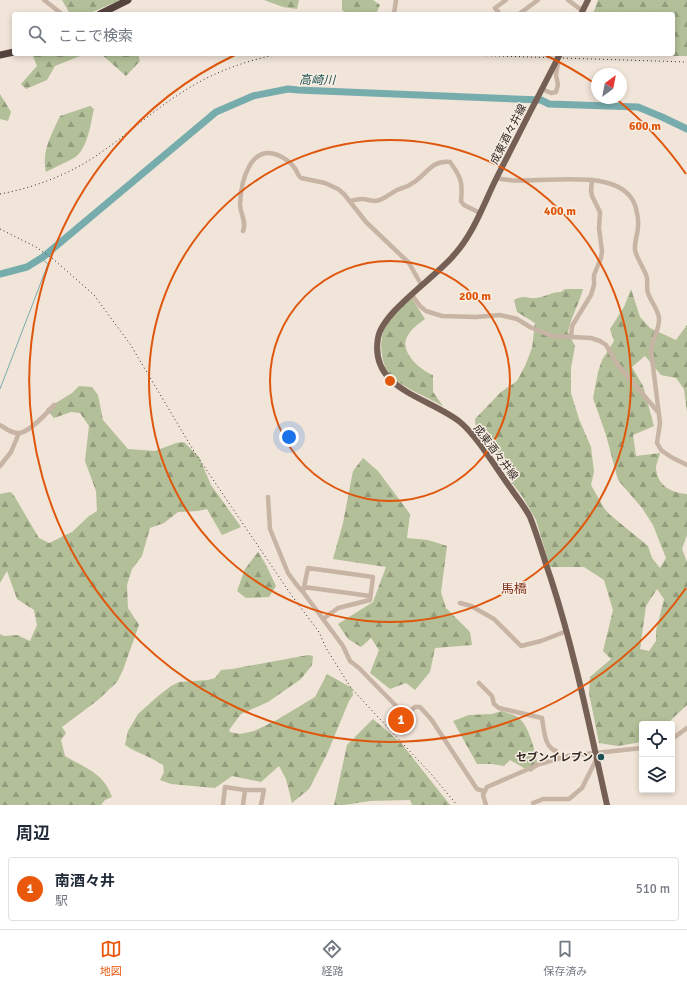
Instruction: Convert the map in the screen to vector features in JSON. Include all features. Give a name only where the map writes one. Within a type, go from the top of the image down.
[{"type":"highway","points":[[104,12],[128,0]]},
{"type":"highway","points":[[0,55],[12,52]]},
{"type":"main road","points":[[583,11],[588,0]]},
{"type":"main road","name":"成東酒々井線","points":[[559,56],[480,213],[459,250],[390,317],[379,332],[377,346],[382,370],[391,382],[449,415],[467,429],[530,517],[567,631],[607,805]]},
{"type":"street","points":[[44,0],[59,12]]},
{"type":"street","points":[[394,12],[396,0]]},
{"type":"street","points":[[498,12],[495,8],[506,0]]},
{"type":"street","points":[[522,12],[538,0]]},
{"type":"street","points":[[568,0],[583,11]]},
{"type":"street","points":[[542,89],[551,93],[556,92],[558,88],[556,76],[558,62]]},
{"type":"street","points":[[243,231],[245,224],[240,205],[243,180],[246,172],[252,162],[260,155],[265,153],[280,156],[291,164],[301,178],[317,180],[332,186],[341,192],[366,222],[409,263],[422,286]]},
{"type":"street","points":[[350,201],[362,199],[374,201],[410,186],[429,169],[442,161],[450,162],[460,176],[462,185],[461,201],[464,205],[480,213]]},
{"type":"street","points":[[497,178],[523,181],[592,180],[616,185],[626,191],[631,198],[635,205],[638,218],[635,248],[637,257],[647,278],[646,288],[659,317],[651,350],[660,423],[657,443],[661,450],[670,458],[687,465]]},
{"type":"street","points":[[571,337],[572,326],[591,295],[594,286],[594,275],[601,258],[602,251],[599,228],[600,212],[592,196],[592,180]]},
{"type":"street","points":[[412,295],[420,306],[426,311],[442,316],[476,317],[500,315],[517,319],[543,333],[552,336],[591,338],[600,341],[606,345],[618,365],[658,412]]},
{"type":"street","points":[[0,425],[7,430],[19,433],[28,430],[54,405]]},
{"type":"street","points":[[0,466],[11,452],[19,433]]},
{"type":"street","points":[[268,497],[270,529],[288,573],[296,584],[304,589],[323,619],[343,646],[350,661],[359,668],[401,711],[408,713],[414,707],[420,707],[431,719],[477,789],[484,791]]},
{"type":"street","points":[[304,589],[308,568],[373,577],[370,600],[338,608],[323,619]]},
{"type":"street","points":[[304,589],[370,596]]},
{"type":"street","points":[[460,603],[472,606],[494,619],[516,643],[521,646],[541,641],[567,631]]},
{"type":"street","points":[[479,683],[492,696],[494,704],[500,708],[542,718],[547,743],[552,750],[556,751],[558,758]]},
{"type":"street","points":[[675,737],[687,728]]},
{"type":"street","points":[[486,805],[483,795],[487,787],[520,772],[558,758],[594,752],[639,748]]},
{"type":"street","points":[[533,803],[544,799],[569,799],[582,788],[596,760]]},
{"type":"street","points":[[223,805],[225,786],[245,790],[264,790],[262,805]]},
{"type":"street","points":[[243,805],[245,790]]},
{"type":"green space","points":[[62,0],[120,0],[93,12],[69,12]]},
{"type":"green space","points":[[264,0],[299,0],[297,9],[283,7]]},
{"type":"green space","points":[[342,0],[373,0],[380,5],[377,12],[344,12],[342,10]]},
{"type":"green space","points":[[598,0],[687,0],[687,56],[675,56],[675,12],[594,12]]},
{"type":"green space","points":[[33,56],[80,56],[55,66],[47,80],[26,89],[21,84],[37,66]]},
{"type":"green space","points":[[103,56],[139,56],[140,61],[126,76]]},
{"type":"green space","points":[[0,94],[11,112],[8,121],[0,119]]},
{"type":"green space","points":[[90,106],[94,109],[88,136],[79,154],[46,172],[46,150],[60,116]]},
{"type":"green space","points":[[565,289],[583,289],[568,332],[575,346],[571,368],[571,393],[579,419],[591,447],[594,472],[591,485],[609,514],[648,546],[652,558],[660,568],[666,558],[653,525],[642,508],[618,480],[606,435],[593,398],[602,360],[614,341],[610,329],[624,307],[631,289],[640,317],[650,328],[676,340],[687,325],[687,413],[684,389],[676,378],[661,375],[645,356],[632,367],[643,386],[654,426],[633,435],[636,456],[660,453],[656,464],[659,480],[671,490],[687,494],[687,535],[682,549],[687,562],[687,705],[670,721],[639,721],[639,742],[618,746],[599,743],[589,693],[590,677],[611,659],[603,651],[613,610],[604,580],[584,567],[550,567],[536,520],[522,496],[509,479],[496,451],[476,431],[475,419],[501,392],[517,381],[532,348],[535,323],[517,312],[514,300],[523,297],[533,298],[561,292]],"holes":[[[657,589],[664,599],[656,631],[656,641],[649,651],[640,649],[646,606]]]},
{"type":"green space","points":[[411,297],[425,319],[414,327],[408,334],[405,343],[406,349],[412,360],[417,365],[433,375],[433,392],[443,406],[397,381],[388,372],[383,361],[381,345],[382,336],[388,322]]},
{"type":"green space","points":[[79,386],[92,387],[98,395],[103,420],[128,449],[155,451],[176,443],[184,442],[199,457],[211,485],[241,527],[222,535],[207,509],[178,512],[164,523],[150,528],[142,556],[132,569],[127,585],[128,608],[139,625],[123,670],[117,682],[98,700],[62,727],[66,733],[61,740],[65,756],[87,768],[99,777],[109,789],[112,797],[105,800],[101,805],[0,805],[0,634],[4,636],[17,635],[30,641],[37,625],[34,610],[17,599],[7,571],[0,583],[0,494],[10,492],[13,494],[39,538],[49,543],[72,532],[89,516],[97,511],[96,491],[85,461],[89,426],[80,413],[71,412],[54,418],[46,409],[72,393]]},
{"type":"green space","points":[[363,458],[378,471],[410,514],[407,538],[428,540],[447,546],[441,592],[446,608],[470,632],[472,645],[435,648],[430,672],[415,690],[406,683],[390,689],[370,673],[379,650],[371,638],[361,647],[348,639],[338,624],[373,602],[386,567],[333,559],[343,523],[353,471]]},
{"type":"green space","points":[[258,552],[276,586],[269,597],[246,598],[237,591],[245,569]]},
{"type":"green space","points":[[308,655],[313,656],[312,665],[301,679],[268,702],[241,714],[229,730],[230,732],[240,734],[254,731],[275,721],[315,697],[327,674],[352,688],[353,695],[349,701],[327,754],[309,789],[292,803],[286,779],[279,766],[261,782],[232,776],[215,788],[171,784],[160,780],[164,772],[163,765],[125,745],[128,731],[138,714],[158,696],[179,682],[208,680],[215,678],[221,670]]},
{"type":"green space","points":[[502,711],[514,715],[520,719],[527,729],[532,741],[538,766],[531,772],[510,760],[504,766],[477,764],[453,721],[469,715],[492,714]]},
{"type":"green space","points":[[373,719],[401,743],[450,805],[412,805],[410,800],[370,801],[334,805],[347,745]]},
{"type":"waterway","name":"高崎川","points":[[0,274],[27,267],[43,257],[216,112],[253,96],[288,89],[541,100],[549,104],[638,107],[687,129]]},
{"type":"waterway","points":[[0,389],[48,264],[41,258]]},
{"type":"railway","points":[[0,194],[41,183],[79,166],[113,144],[171,100],[204,79],[241,64],[270,56]]},
{"type":"railway","points":[[498,56],[687,62]]},
{"type":"railway","points":[[0,229],[36,247],[53,259],[94,295],[130,344],[195,453],[292,596],[319,632],[326,648],[351,688],[432,775],[457,805]]},
{"type":"place","name":"南酒々井","points":[[401,720]]},
{"type":"place","name":"セブンイレブン","points":[[601,757]]},
{"type":"district","name":"馬橋","points":[[514,588]]}]
